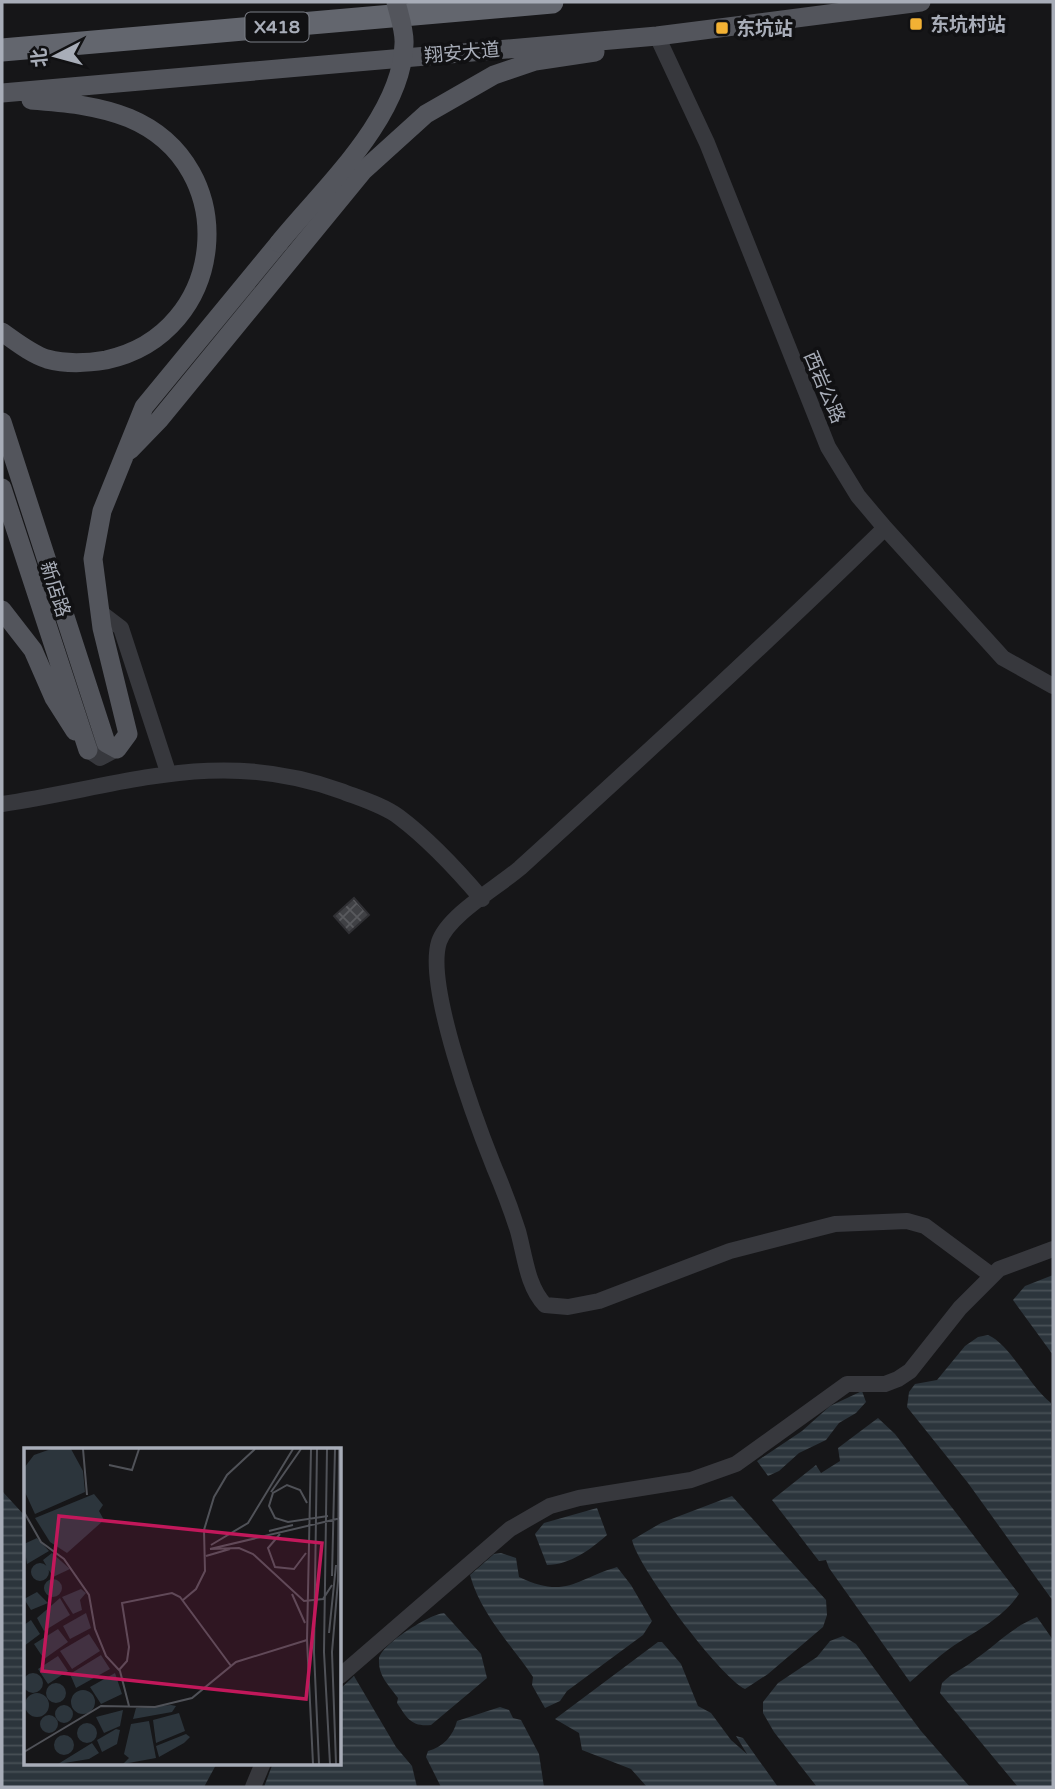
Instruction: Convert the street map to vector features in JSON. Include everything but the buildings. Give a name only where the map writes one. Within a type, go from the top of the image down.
[{"type":"highway","name":"翔安大道","points":[[2,50],[552,2]]},
{"type":"main road","points":[[120,460],[159,420],[183,374],[279,243],[382,115],[398,81],[405,43],[396,2]]},
{"type":"main road","name":"翔安大道","points":[[2,95],[657,36],[921,2]]},
{"type":"main road","points":[[117,749],[128,734],[100,612],[93,559],[102,511],[120,460],[144,407],[183,374],[363,171],[426,114],[494,75],[535,61],[587,54],[657,36]]},
{"type":"main road","points":[[2,95],[97,107],[132,119],[160,136],[191,170],[204,201],[208,234],[204,267],[193,300],[165,332],[143,349],[95,362],[47,359],[2,332]]},
{"type":"main road","name":"新店路","points":[[4,427],[106,743],[117,749]]},
{"type":"main road","name":"新店路","points":[[2,488],[88,750]]},
{"type":"main road","points":[[2,610],[33,650],[54,698],[88,750]]},
{"type":"street","name":"西岩公路","points":[[657,36],[707,143],[828,447],[858,496],[1003,658],[1053,686]]},
{"type":"street","points":[[885,528],[782,628],[527,862],[459,915],[439,942],[438,972],[467,1097],[517,1229],[533,1287],[545,1305],[569,1307],[599,1301],[730,1251],[835,1224],[907,1221],[925,1226],[991,1275]]},
{"type":"street","points":[[100,612],[121,628],[168,772]]},
{"type":"street","points":[[88,750],[100,758],[117,749]]},
{"type":"street","points":[[2,804],[168,772],[224,768],[266,771],[313,781],[397,815],[482,899]]},
{"type":"street","points":[[341,1675],[510,1530],[550,1506],[716,1472],[736,1464],[847,1384],[885,1384],[910,1371],[960,1308],[991,1275],[999,1269],[1053,1249]]},
{"type":"street","points":[[253,1787],[263,1764]]},
{"type":"shaded area","points":[[1053,1275],[1053,1355],[1013,1300],[1025,1286]]},
{"type":"shaded area","points":[[988,1335],[1004,1347],[1051,1403],[1053,1601],[968,1483],[907,1407],[909,1392],[915,1384],[937,1380],[965,1346],[978,1337]]},
{"type":"shaded area","points":[[862,1391],[866,1402],[856,1413],[839,1423],[826,1440],[799,1453],[779,1471],[768,1476],[757,1461],[802,1431],[830,1406]]},
{"type":"shaded area","points":[[878,1418],[895,1434],[1019,1594],[1000,1615],[948,1650],[910,1682],[826,1560],[819,1561],[772,1500],[816,1465],[821,1473],[840,1461],[838,1448]]},
{"type":"shaded area","points":[[2,1491],[24,1515],[24,1764],[216,1764],[204,1787],[2,1787]]},
{"type":"shaded area","points":[[732,1496],[826,1600],[827,1615],[823,1627],[768,1674],[745,1689],[718,1665],[682,1621],[649,1574],[632,1540],[661,1523]]},
{"type":"shaded area","points":[[597,1508],[607,1535],[572,1559],[547,1565],[535,1534],[544,1523]]},
{"type":"shaded area","points":[[501,1553],[516,1558],[519,1577],[548,1587],[570,1585],[617,1567],[652,1621],[643,1635],[567,1691],[560,1701],[545,1708],[532,1685],[533,1677],[489,1616],[470,1575],[494,1554]]},
{"type":"shaded area","points":[[444,1613],[481,1654],[487,1678],[431,1725],[419,1725],[407,1717],[397,1703],[398,1698],[382,1675],[379,1659],[397,1638],[428,1618]]},
{"type":"shaded area","points":[[1037,1617],[1053,1640],[1053,1787],[1018,1787],[940,1693],[942,1683],[950,1676],[1012,1631]]},
{"type":"shaded area","points":[[843,1636],[856,1644],[921,1731],[970,1787],[817,1787],[774,1732],[763,1713],[763,1702],[778,1683],[817,1657],[830,1641]]},
{"type":"shaded area","points":[[658,1642],[662,1642],[681,1664],[698,1706],[711,1713],[731,1740],[747,1754],[736,1736],[743,1738],[778,1787],[647,1787],[631,1769],[582,1750],[579,1733],[555,1719]]},
{"type":"shaded area","points":[[354,1676],[396,1747],[412,1766],[417,1787],[264,1787],[273,1764],[341,1764],[341,1688]]},
{"type":"shaded area","points":[[500,1707],[509,1710],[513,1718],[521,1720],[539,1754],[544,1787],[441,1787],[426,1757],[428,1751],[447,1740],[457,1721]]},
{"type":"place","name":"东坑村站","points":[[916,24]]},
{"type":"place","name":"东坑站","points":[[722,28]]}]
